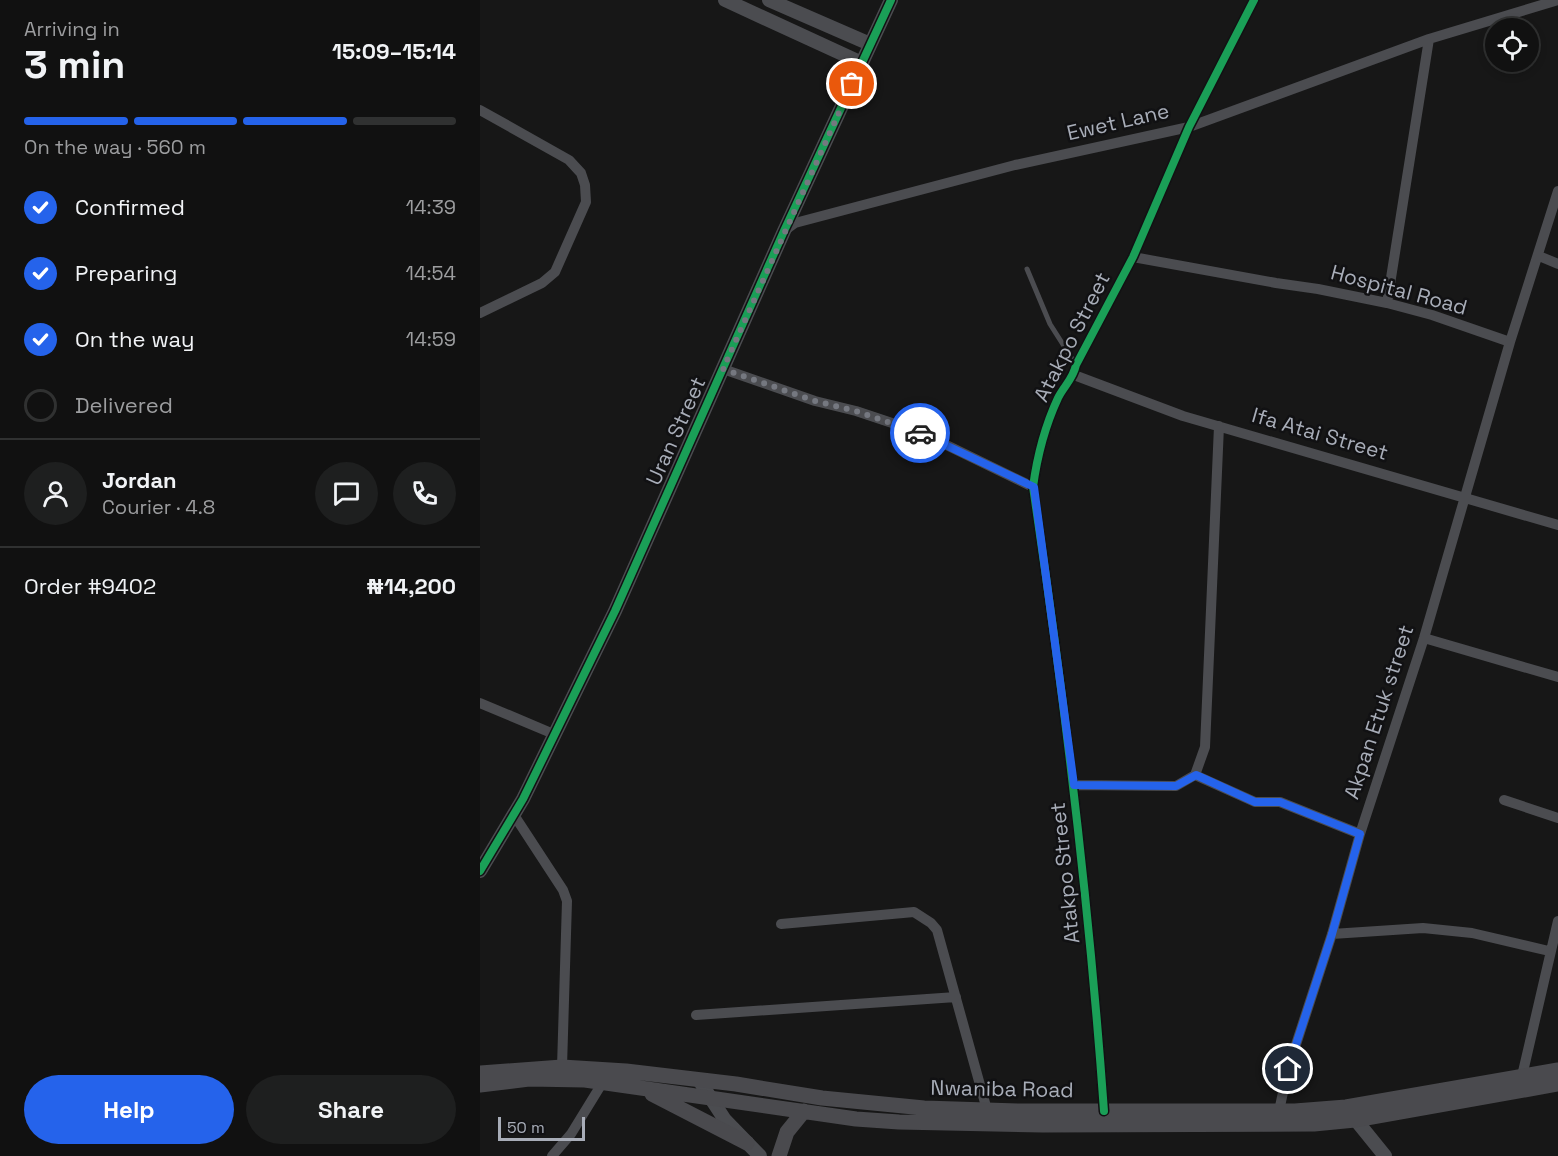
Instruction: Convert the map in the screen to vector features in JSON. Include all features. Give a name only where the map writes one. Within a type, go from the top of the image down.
[{"type":"main road","name":"Nwaniba Road","points":[[480,1073],[562,1067],[607,1076],[699,1080],[892,1106],[987,1110],[1279,1111],[1346,1107],[1558,1070]]},
{"type":"main road","points":[[480,1085],[607,1076],[636,1086],[747,1143]]},
{"type":"main road","points":[[636,1086],[804,1111],[899,1122],[1250,1126],[1355,1120],[1558,1084]]},
{"type":"main road","points":[[779,1156],[788,1132],[804,1111]]},
{"type":"street","points":[[725,0],[862,63]]},
{"type":"street","points":[[769,0],[870,44]]},
{"type":"street","name":"Uran Street","points":[[480,871],[514,815],[556,735],[615,611],[784,231],[891,0]]},
{"type":"street","name":"Ewet Lane","points":[[784,231],[795,223],[992,171],[1188,127],[1429,39],[1558,0]]},
{"type":"street","name":"Atakpo Street","points":[[1104,1111],[1095,993],[1074,785],[1034,487],[1036,464],[1059,396],[1075,370],[1133,257],[1188,127],[1250,1]]},
{"type":"street","points":[[1387,303],[1429,39]]},
{"type":"street","points":[[480,111],[569,160],[581,173],[585,185],[586,202],[555,272],[542,284],[480,313]]},
{"type":"street","name":"Akpan Etuk street","points":[[1279,1111],[1288,1069],[1332,934],[1360,834],[1424,638],[1510,342],[1558,191]]},
{"type":"street","points":[[1539,256],[1558,264]]},
{"type":"street","name":"Hospital Road","points":[[1133,257],[1387,303],[1432,315],[1510,342]]},
{"type":"street","points":[[723,369],[815,401],[856,411],[907,428],[1034,487]]},
{"type":"street","name":"Ifa Atai Street","points":[[1075,370],[1183,416],[1558,525]]},
{"type":"street","points":[[1074,785],[1176,786],[1196,775],[1205,747],[1219,426]]},
{"type":"street","points":[[1424,638],[1558,677]]},
{"type":"street","points":[[480,703],[556,735]]},
{"type":"street","points":[[1196,775],[1255,802],[1280,802],[1360,834]]},
{"type":"street","points":[[1504,800],[1558,818]]},
{"type":"street","points":[[514,815],[563,890],[567,901],[562,1067]]},
{"type":"street","points":[[781,924],[915,912],[931,923],[937,930],[987,1110]]},
{"type":"street","points":[[1522,1076],[1558,921]]},
{"type":"street","points":[[1332,934],[1423,928],[1472,933],[1550,951]]},
{"type":"street","points":[[696,1014],[956,997]]},
{"type":"street","points":[[552,1156],[571,1134],[607,1076]]},
{"type":"street","points":[[699,1080],[725,1120],[760,1156]]},
{"type":"street","points":[[1346,1107],[1385,1156]]},
{"type":"lane","points":[[1027,269],[1050,324],[1075,370]]},
{"type":"cycle path","points":[[480,871],[523,799],[615,611],[784,231],[891,0]]},
{"type":"cycle path","points":[[1104,1111],[1091,955],[1074,799],[1033,487],[1042,442],[1058,398],[1073,374],[1133,257],[1189,127],[1254,0]]},
{"type":"way so far","points":[[852,84],[723,369],[815,401],[856,411],[920,433]]},
{"type":"route","points":[[920,433],[1034,487],[1074,785],[1176,786],[1196,775],[1255,802],[1280,802],[1360,834],[1332,934],[1288,1069]]}]
